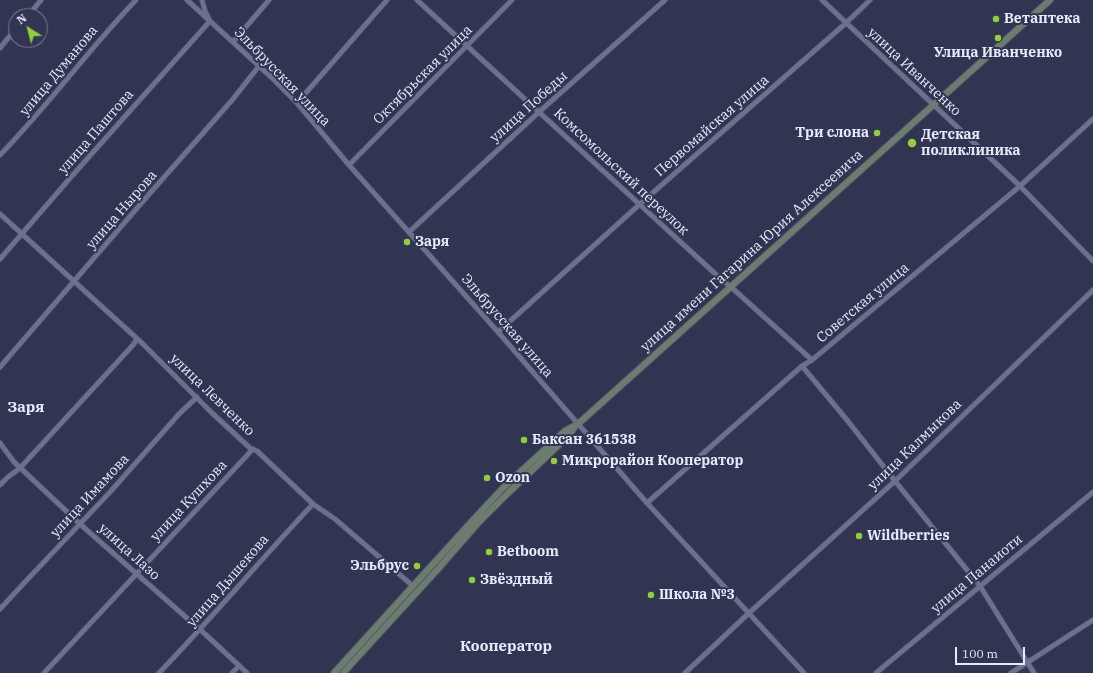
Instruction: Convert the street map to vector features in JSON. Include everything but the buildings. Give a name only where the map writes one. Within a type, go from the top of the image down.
[{"type":"street","points":[[34,8],[41,0]]},
{"type":"street","name":"улица Думанова","points":[[0,155],[17,138],[90,50],[136,0]]},
{"type":"street","name":"Эльбрусская улица","points":[[187,0],[297,103],[349,165],[498,332],[647,503],[804,673]]},
{"type":"street","points":[[202,0],[210,21]]},
{"type":"street","points":[[233,42],[269,0]]},
{"type":"street","points":[[297,103],[387,0]]},
{"type":"street","name":"Комсомольский переулок","points":[[417,0],[722,280],[812,360]]},
{"type":"street","name":"Октябрьская улица","points":[[349,165],[512,0]]},
{"type":"street","name":"улица Победы","points":[[409,232],[539,112],[665,0]]},
{"type":"street","name":"улица Иванченко","points":[[822,0],[1020,186],[1093,261]]},
{"type":"street","name":"Первомайская улица","points":[[498,332],[870,0]]},
{"type":"street","name":"улица имени Гагарина Юрия Алексеевича","points":[[343,673],[478,523],[569,435],[578,424],[1050,0]]},
{"type":"street","name":"улица Паштова","points":[[0,259],[210,21]]},
{"type":"street","points":[[0,48],[8,38]]},
{"type":"street","name":"улица Нырова","points":[[0,367],[233,99],[259,66]]},
{"type":"street","name":"Советская улица","points":[[647,503],[802,366],[812,360],[1020,186],[1093,119]]},
{"type":"street","name":"улица Левченко","points":[[0,214],[137,339],[250,448],[258,451],[313,504],[334,519],[413,586]]},
{"type":"street","name":"улица Калмыкова","points":[[685,673],[895,481],[1093,290]]},
{"type":"street","points":[[0,485],[20,468],[137,339]]},
{"type":"street","points":[[802,366],[980,586],[1034,673]]},
{"type":"street","name":"улица Имамова","points":[[0,609],[115,486],[179,414],[197,397]]},
{"type":"street","name":"улица имени Гагарина Юрия Алексеевича","points":[[334,673],[503,488],[565,431],[578,424]]},
{"type":"street","name":"улица Лазо","points":[[0,443],[14,462],[80,524],[247,673]]},
{"type":"street","name":"улица Кушхова","points":[[44,673],[253,449]]},
{"type":"street","name":"улица Панаиоти","points":[[876,673],[1093,492]]},
{"type":"street","name":"улица Дышекова","points":[[159,673],[200,630],[253,569],[313,504]]},
{"type":"street","points":[[1011,673],[1093,620]]},
{"type":"street","points":[[232,673],[239,666]]},
{"type":"place","name":"Ветаптека","points":[[996,19]]},
{"type":"place","name":"Улица Иванченко","points":[[998,38]]},
{"type":"place","name":"Три слона","points":[[877,133]]},
{"type":"place","name":"Детская поликлиника","points":[[912,143]]},
{"type":"place","name":"Заря","points":[[407,242]]},
{"type":"place","name":"Баксан 361538","points":[[524,440]]},
{"type":"place","name":"Микрорайон Кооператор","points":[[554,461]]},
{"type":"place","name":"Ozon","points":[[487,478]]},
{"type":"place","name":"Wildberries","points":[[859,536]]},
{"type":"place","name":"Betboom","points":[[489,552]]},
{"type":"place","name":"Эльбрус","points":[[417,566]]},
{"type":"place","name":"Звёздный","points":[[472,580]]},
{"type":"place","name":"Школа №3","points":[[651,595]]},
{"type":"district","name":"Заря","points":[[26,408]]},
{"type":"district","name":"Кооператор","points":[[506,647]]}]
